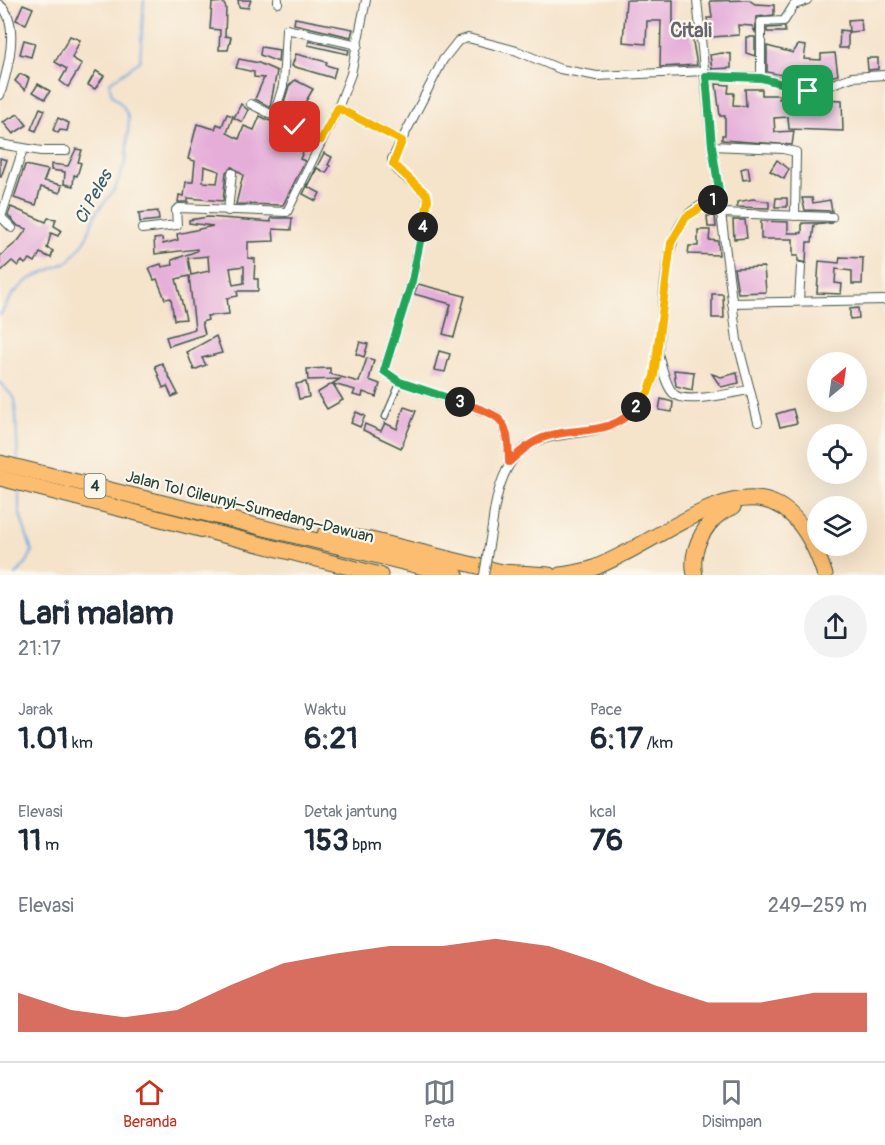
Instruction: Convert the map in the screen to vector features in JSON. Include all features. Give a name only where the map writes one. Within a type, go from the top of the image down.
[{"type":"highway","name":"Jalan Tol Cileunyi–Sumedang–Dawuan","points":[[0,463],[456,575]]},
{"type":"highway","name":"Jalan Tol Cileunyi–Sumedang–Dawuan","points":[[0,478],[380,575]]},
{"type":"highway","points":[[560,575],[594,569],[715,506],[746,497],[771,501],[797,518],[811,538],[825,575]]},
{"type":"highway","points":[[695,575],[696,548],[704,532],[714,519],[729,509],[749,503],[770,506],[787,516],[801,533],[821,575]]},
{"type":"highway","points":[[251,524],[372,540],[502,572],[549,575]]},
{"type":"street","points":[[141,229],[177,225],[176,209],[287,212],[338,108],[358,45],[366,0]]},
{"type":"street","points":[[697,0],[712,146],[732,303],[738,340],[758,422]]},
{"type":"street","points":[[761,78],[761,22],[784,21],[794,5],[807,0]]},
{"type":"street","points":[[0,5],[9,17],[10,24],[10,63],[0,95]]},
{"type":"street","points":[[274,115],[283,86],[286,29],[358,45]]},
{"type":"street","points":[[509,462],[507,430],[503,420],[493,414],[400,382],[385,374],[383,366],[412,281],[428,200],[423,191],[395,168],[393,159],[442,60],[458,41],[468,38],[517,51],[560,69],[597,76],[705,74],[761,78],[813,91],[852,78],[885,75]]},
{"type":"street","points":[[251,104],[321,140]]},
{"type":"street","points":[[338,108],[402,141]]},
{"type":"street","points":[[0,144],[23,149],[66,151]]},
{"type":"street","points":[[712,146],[783,149],[796,152],[795,216]]},
{"type":"street","points":[[12,228],[1,217],[23,149]]},
{"type":"street","points":[[228,211],[232,173]]},
{"type":"street","points":[[484,575],[499,484],[509,462],[529,444],[549,436],[601,429],[618,423],[631,413],[648,393],[658,354],[671,243],[686,217],[720,197]]},
{"type":"street","points":[[721,213],[832,217]]},
{"type":"street","points":[[799,302],[801,267]]},
{"type":"street","points":[[732,303],[885,300]]},
{"type":"street","points":[[658,354],[671,391],[678,397],[694,398],[750,390]]},
{"type":"lane","points":[[385,417],[400,382]]},
{"type":"building","points":[[238,0],[251,0],[248,8],[239,7]]},
{"type":"building","points":[[626,0],[673,0],[673,33],[691,31],[697,65],[660,67],[661,21],[647,21],[646,44],[623,42]]},
{"type":"building","points":[[749,0],[755,4],[774,5],[774,15],[757,17],[755,32],[752,26],[738,25],[739,35],[712,37],[707,18],[712,18],[710,1]]},
{"type":"building","points":[[223,2],[226,8],[225,36],[231,37],[228,50],[219,50],[220,30],[210,29],[212,3]]},
{"type":"building","points":[[23,4],[33,8],[26,24],[16,20]]},
{"type":"building","points":[[295,18],[353,29],[351,37],[294,24]]},
{"type":"building","points":[[861,19],[862,31],[849,32],[848,20]]},
{"type":"building","points":[[785,27],[785,32],[767,32],[767,28]]},
{"type":"building","points":[[840,30],[848,31],[848,48],[839,48]]},
{"type":"building","points":[[70,36],[80,40],[72,58],[82,64],[68,87],[60,81],[67,69],[55,62]]},
{"type":"building","points":[[746,37],[755,37],[755,56],[746,53]]},
{"type":"building","points":[[24,40],[35,43],[31,57],[20,54]]},
{"type":"building","points":[[309,41],[349,50],[348,54],[308,45]]},
{"type":"building","points":[[798,45],[806,46],[804,59],[821,60],[821,54],[835,53],[838,75],[816,80],[816,82],[767,72],[767,46],[793,53]]},
{"type":"building","points":[[261,47],[279,50],[278,62],[260,55]]},
{"type":"building","points":[[296,54],[327,62],[326,65],[336,68],[333,78],[292,66]]},
{"type":"building","points":[[731,54],[731,68],[712,69],[710,55]]},
{"type":"building","points":[[867,58],[878,58],[878,69],[868,70]]},
{"type":"building","points":[[239,59],[259,63],[277,71],[270,107],[255,99],[264,78],[254,77],[254,72],[236,68]]},
{"type":"building","points":[[96,71],[104,76],[95,89],[88,85]]},
{"type":"building","points":[[20,74],[29,78],[25,90],[15,81]]},
{"type":"building","points":[[295,80],[313,89],[295,120],[281,112],[289,86]]},
{"type":"building","points":[[38,84],[50,91],[45,99],[33,92]]},
{"type":"building","points":[[716,84],[729,85],[728,93],[734,93],[733,105],[746,106],[745,89],[762,89],[762,95],[779,95],[779,99],[791,98],[791,105],[823,104],[823,99],[842,100],[843,131],[789,129],[788,117],[774,118],[775,132],[794,131],[792,145],[722,140],[722,135],[725,135],[725,116],[720,116]]},
{"type":"building","points":[[241,104],[248,110],[242,122],[234,118]]},
{"type":"building","points":[[40,108],[45,110],[36,131],[31,129]]},
{"type":"building","points":[[18,114],[27,125],[13,134],[3,122]]},
{"type":"building","points":[[227,114],[233,116],[227,133],[239,139],[244,126],[254,130],[260,116],[308,140],[300,159],[305,161],[283,205],[236,204],[243,175],[232,167],[226,172],[223,201],[188,198],[188,202],[178,202],[179,195],[184,196],[186,182],[193,182],[195,161],[188,159],[197,124],[215,129],[217,124],[222,126]],"holes":[[[204,166],[219,171],[217,183],[203,182]]]},
{"type":"building","points":[[58,118],[69,123],[67,131],[60,130],[58,133],[53,130]]},
{"type":"building","points":[[76,149],[82,150],[78,162],[81,163],[77,176],[74,175],[73,186],[64,184],[65,172],[51,170],[51,164],[68,166]]},
{"type":"building","points":[[324,153],[332,157],[328,165],[330,166],[326,173],[317,168],[308,187],[320,193],[316,201],[303,194]]},
{"type":"building","points":[[0,158],[7,160],[1,177],[0,177]]},
{"type":"building","points":[[777,160],[789,169],[784,179],[770,171]]},
{"type":"building","points":[[25,165],[48,170],[44,181],[62,185],[60,193],[41,187],[36,205],[14,198]]},
{"type":"building","points":[[748,167],[750,179],[743,180],[741,169]]},
{"type":"building","points":[[776,198],[787,198],[787,207],[775,207]]},
{"type":"building","points":[[802,198],[812,198],[813,203],[830,200],[832,211],[805,210]]},
{"type":"building","points":[[753,199],[769,202],[769,208],[737,207],[737,202]]},
{"type":"building","points":[[11,207],[46,222],[48,218],[56,219],[54,226],[61,230],[58,236],[51,233],[47,248],[53,251],[51,258],[40,253],[35,262],[30,259],[25,264],[22,261],[18,266],[12,261],[0,272],[0,256],[18,241],[27,229],[18,226],[8,215]]},
{"type":"building","points":[[158,211],[159,220],[140,222],[139,213]]},
{"type":"building","points":[[707,216],[715,216],[716,227],[708,227]]},
{"type":"building","points":[[208,217],[271,222],[271,218],[292,218],[291,230],[273,229],[274,241],[248,242],[248,258],[255,259],[254,279],[258,279],[258,291],[237,291],[238,296],[227,298],[229,314],[207,316],[208,320],[202,322],[205,334],[169,346],[166,337],[195,329],[189,276],[176,279],[186,319],[174,320],[171,298],[165,299],[157,279],[154,280],[149,268],[161,264],[162,267],[173,265],[172,260],[197,251],[197,249],[155,254],[154,239],[162,238],[163,244],[178,240],[177,234],[213,226],[189,223],[189,220]],"holes":[[[208,256],[209,271],[191,275],[188,258]],[[244,266],[244,283],[233,285],[230,268]]]},
{"type":"building","points":[[733,220],[745,220],[747,238],[734,239]]},
{"type":"building","points":[[761,221],[788,222],[788,233],[802,233],[802,223],[833,223],[814,225],[812,242],[807,242],[806,263],[798,261],[798,256],[793,256],[793,239],[761,239]]},
{"type":"building","points":[[698,230],[710,230],[709,240],[718,241],[719,255],[688,254],[689,246],[698,246]]},
{"type":"building","points":[[840,257],[863,258],[862,284],[852,284],[852,271],[836,269],[835,283],[842,284],[841,294],[817,293],[819,261],[839,263]]},
{"type":"building","points":[[764,267],[766,292],[738,293],[734,268]]},
{"type":"building","points":[[418,284],[465,296],[454,337],[443,334],[451,304],[414,294]]},
{"type":"building","points":[[712,294],[723,294],[724,318],[712,318]]},
{"type":"building","points":[[858,308],[859,318],[850,319],[850,309]]},
{"type":"building","points":[[216,336],[222,353],[202,358],[206,365],[194,370],[187,352]]},
{"type":"building","points":[[360,342],[368,344],[364,357],[356,354]]},
{"type":"building","points":[[439,351],[450,354],[445,372],[434,370]]},
{"type":"building","points":[[367,358],[374,360],[369,380],[380,384],[376,397],[363,392],[362,397],[353,395],[355,390],[333,384],[343,400],[327,409],[317,393],[340,379],[308,380],[307,369],[330,368],[330,374],[359,382]]},
{"type":"building","points":[[162,363],[178,394],[172,397],[167,386],[163,388],[155,366]]},
{"type":"building","points":[[674,370],[694,372],[692,390],[676,386]]},
{"type":"building","points":[[737,373],[739,383],[721,387],[712,374],[721,377]]},
{"type":"building","points":[[306,382],[309,397],[299,399],[296,384]]},
{"type":"building","points":[[661,399],[673,402],[672,412],[659,410]]},
{"type":"building","points":[[404,407],[416,411],[401,448],[363,430],[365,424],[381,431],[385,423],[397,429]]},
{"type":"building","points":[[793,409],[797,423],[780,427],[776,414]]},
{"type":"building","points":[[356,412],[365,416],[360,427],[351,423]]},
{"type":"waterway","name":"Ci Peles","points":[[0,315],[13,294],[28,280],[69,261],[85,241],[96,213],[115,189],[126,161],[129,118],[123,106],[112,95],[109,83],[140,61],[144,0]]},
{"type":"waterway","name":"Ci Peles","points":[[0,382],[15,399],[18,460]]},
{"type":"waterway","name":"Ci Peles","points":[[16,575],[32,552],[19,511],[19,490]]},
{"type":"district","name":"Citali","points":[[691,30]]},
{"type":"route","points":[[295,127],[321,140],[338,108],[402,141],[393,159],[393,164],[427,195],[428,200],[412,281],[383,366],[385,374],[400,382],[493,414],[503,420],[507,430],[509,462],[529,444],[549,436],[601,429],[618,423],[631,413],[648,393],[658,354],[671,243],[686,217],[720,197],[712,146],[706,76],[761,78],[808,91]]}]
